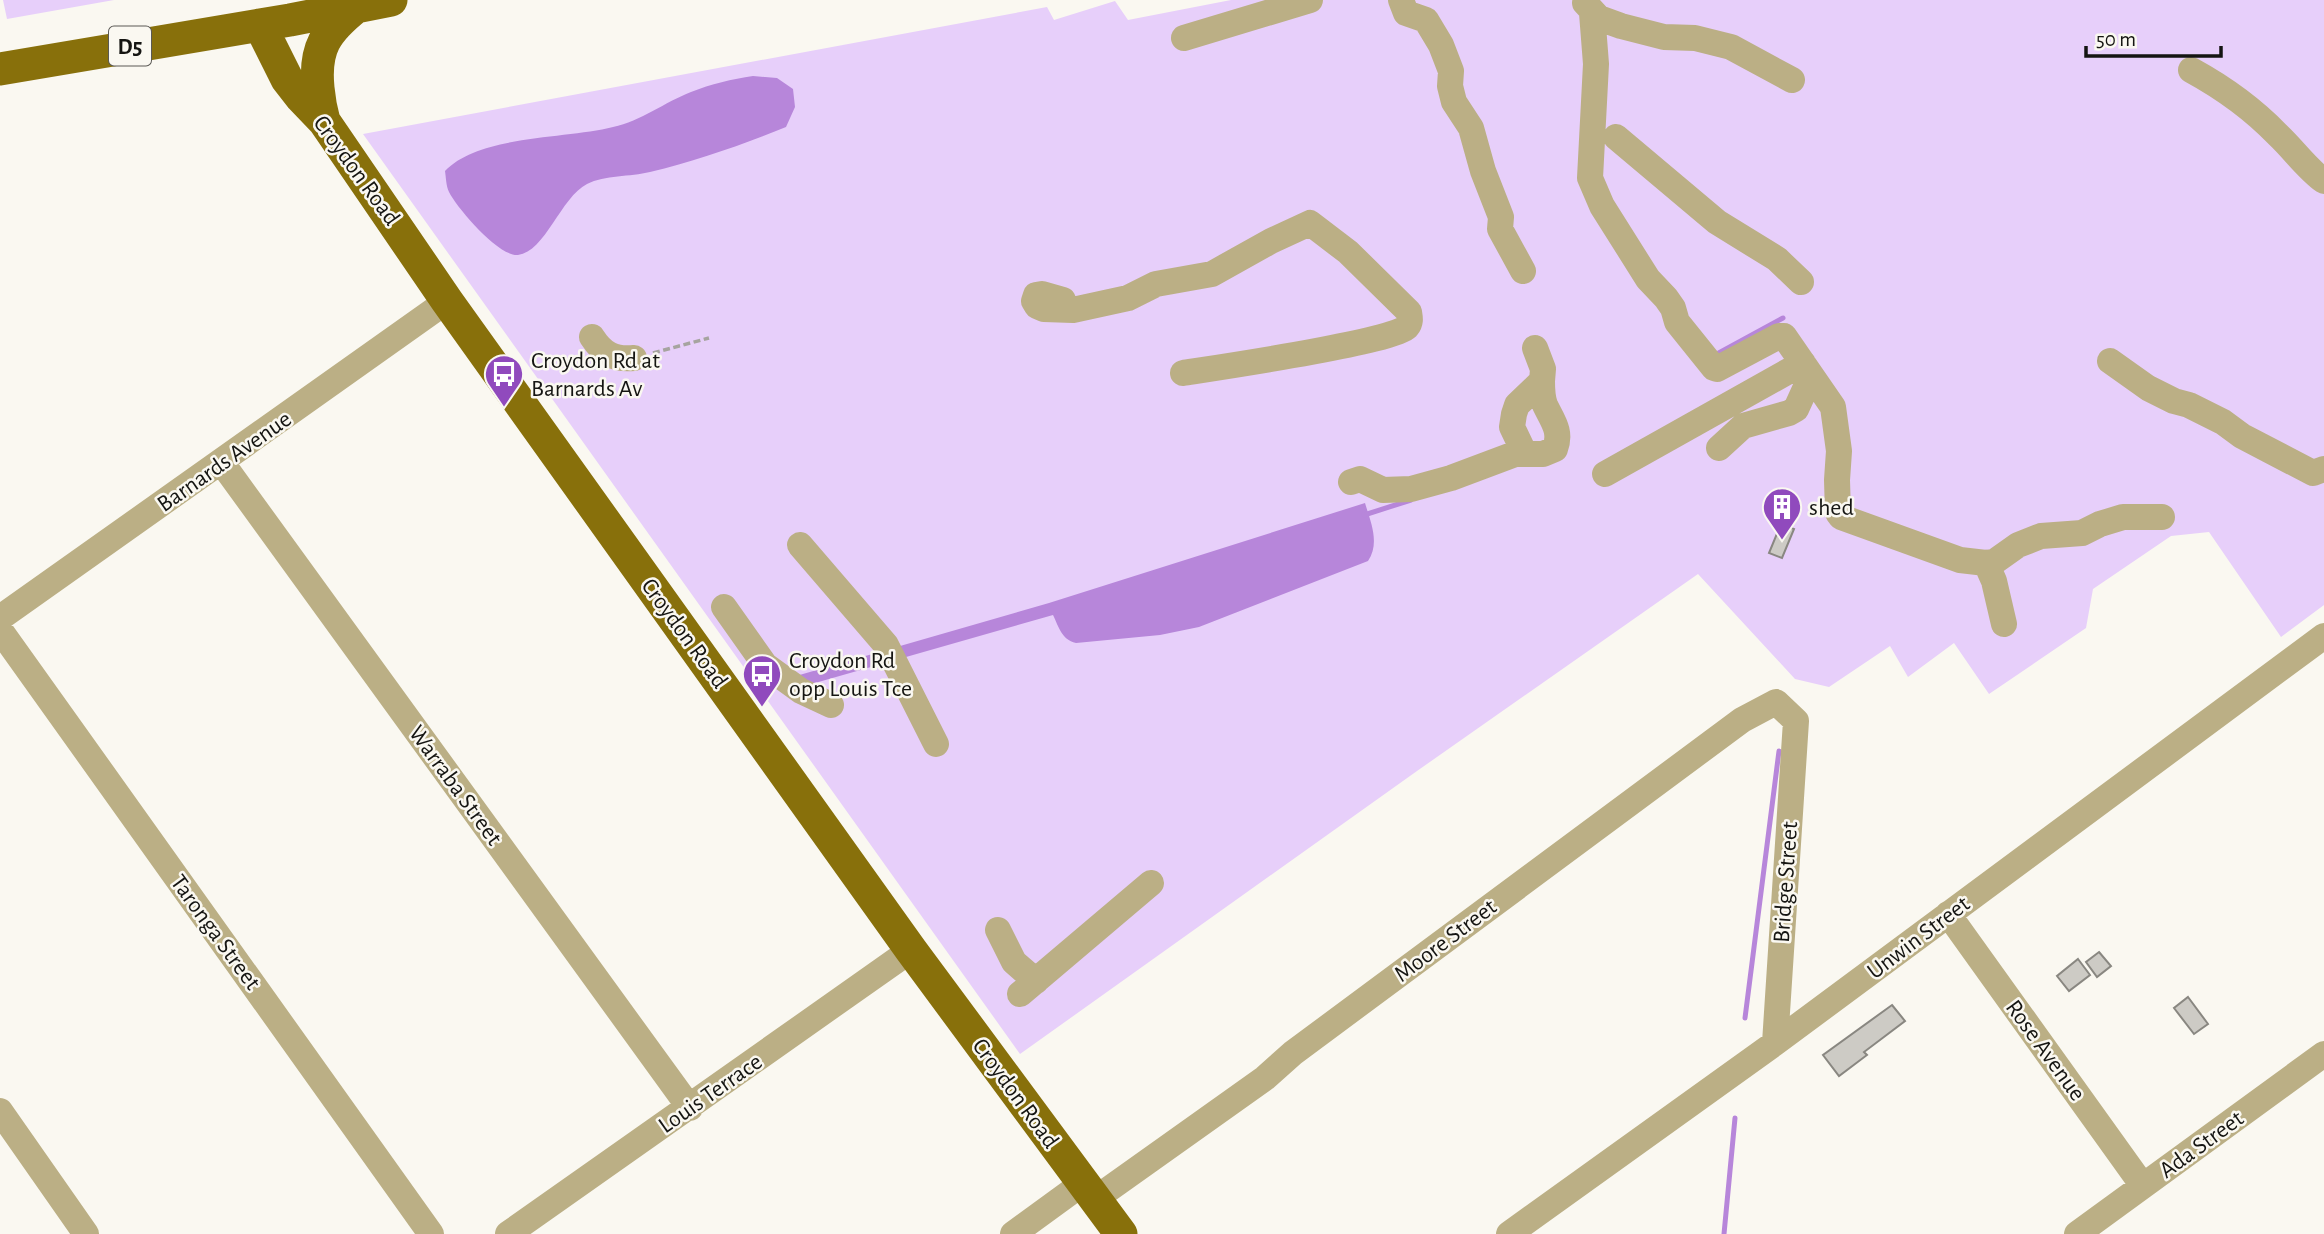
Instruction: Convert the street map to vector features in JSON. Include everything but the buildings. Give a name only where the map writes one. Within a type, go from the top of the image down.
[{"type":"main road","name":"D5","points":[[0,69],[391,0]]},
{"type":"main road","points":[[322,115],[318,54],[330,31],[356,7]]},
{"type":"main road","name":"Croydon Road","points":[[275,22],[306,74],[322,115],[447,301],[911,950],[1121,1234]]},
{"type":"street","points":[[1184,38],[1310,0]]},
{"type":"street","points":[[1401,0],[1406,13],[1426,20],[1441,45],[1451,71],[1450,86],[1454,102],[1471,128],[1483,171],[1501,217],[1500,229],[1523,271]]},
{"type":"street","points":[[1587,6],[1610,22],[1664,37],[1695,38],[1731,47],[1792,80]]},
{"type":"street","points":[[1587,6],[1596,64],[1590,178],[1602,206],[1648,279],[1673,309],[1677,323],[1714,368],[1717,369],[1779,336],[1784,336],[1833,407],[1839,451],[1837,480],[1838,513],[1841,517],[1960,559],[1986,563],[1994,562],[2018,545],[2041,536],[2082,533],[2109,520],[2123,517],[2162,517]]},
{"type":"street","points":[[2191,70],[2221,86],[2251,109],[2324,181]]},
{"type":"street","points":[[1616,137],[1717,222],[1777,259],[1801,282]]},
{"type":"street","points":[[1062,300],[1042,294],[1036,295],[1026,309],[1073,310],[1128,298],[1166,281],[1212,274],[1310,223],[1348,252],[1409,312],[1407,327],[1387,336],[1322,350],[1183,373]]},
{"type":"street","name":"Barnards Avenue","points":[[0,618],[447,301]]},
{"type":"street","points":[[592,337],[604,353],[616,358],[634,358]]},
{"type":"street","points":[[1351,482],[1360,479],[1383,490],[1411,489],[1451,478],[1516,454],[1543,454],[1555,449],[1558,441],[1557,427],[1542,396],[1542,369],[1535,348]]},
{"type":"street","points":[[2110,361],[2148,388],[2200,410],[2313,474],[2324,469]]},
{"type":"street","points":[[1720,448],[1742,426],[1796,409],[1807,369]]},
{"type":"street","points":[[1605,474],[1807,369]]},
{"type":"street","points":[[1516,454],[1522,448],[1513,427],[1517,405],[1542,381]]},
{"type":"street","name":"Warraba Street","points":[[222,463],[690,1108]]},
{"type":"street","points":[[800,545],[891,656],[936,744]]},
{"type":"street","points":[[1986,563],[1994,581],[2004,625]]},
{"type":"street","points":[[724,607],[765,665],[801,691],[831,705]]},
{"type":"street","name":"Taronga Street","points":[[0,630],[432,1234]]},
{"type":"street","name":"Unwin Street","points":[[1509,1234],[1775,1043],[2324,636]]},
{"type":"street","name":"Moore Street","points":[[1013,1234],[1089,1191],[1265,1078],[1293,1053],[1742,720],[1776,702],[1796,721]]},
{"type":"street","name":"Bridge Street","points":[[1775,1043],[1796,721]]},
{"type":"street","points":[[998,930],[1028,988],[1151,883]]},
{"type":"street","name":"Rose Avenue","points":[[1948,914],[2143,1186]]},
{"type":"street","name":"Louis Terrace","points":[[508,1234],[911,950]]},
{"type":"street","name":"Ada Street","points":[[2077,1234],[2324,1054]]},
{"type":"street","points":[[0,1111],[86,1234]]},
{"type":"path","points":[[634,358],[709,338]]},
{"type":"shaded area","points":[[3,0],[114,0],[7,19]]},
{"type":"shaded area","points":[[1231,0],[2324,0],[2324,605],[2281,637],[2209,532],[2171,536],[2093,589],[2086,628],[1989,694],[1954,643],[1908,677],[1890,646],[1829,687],[1795,679],[1698,574],[1020,1054],[363,134],[1047,7],[1054,20],[1115,1],[1128,20]]},
{"type":"shaded area","points":[[753,76],[777,78],[793,89],[795,107],[786,127],[684,163],[587,184],[569,200],[545,235],[528,252],[510,254],[500,248],[460,209],[448,190],[445,171],[460,159],[479,151],[501,144],[613,127],[699,89]]},
{"type":"shaded area","points":[[1365,503],[1374,540],[1368,561],[1199,627],[1160,635],[1076,643],[1064,636],[1053,615],[801,687],[796,676],[1049,603]]},
{"type":"waterway","points":[[1715,355],[1783,318]]},
{"type":"waterway","points":[[1364,515],[1411,500]]},
{"type":"waterway","points":[[1745,1018],[1779,751]]},
{"type":"waterway","points":[[1724,1234],[1735,1118]]},
{"type":"place","name":"Croydon Rd at Barnards Av","points":[[504,408]]},
{"type":"place","name":"shed","points":[[1782,541]]},
{"type":"place","name":"Croydon Rd opp Louis Tce","points":[[762,708]]}]
